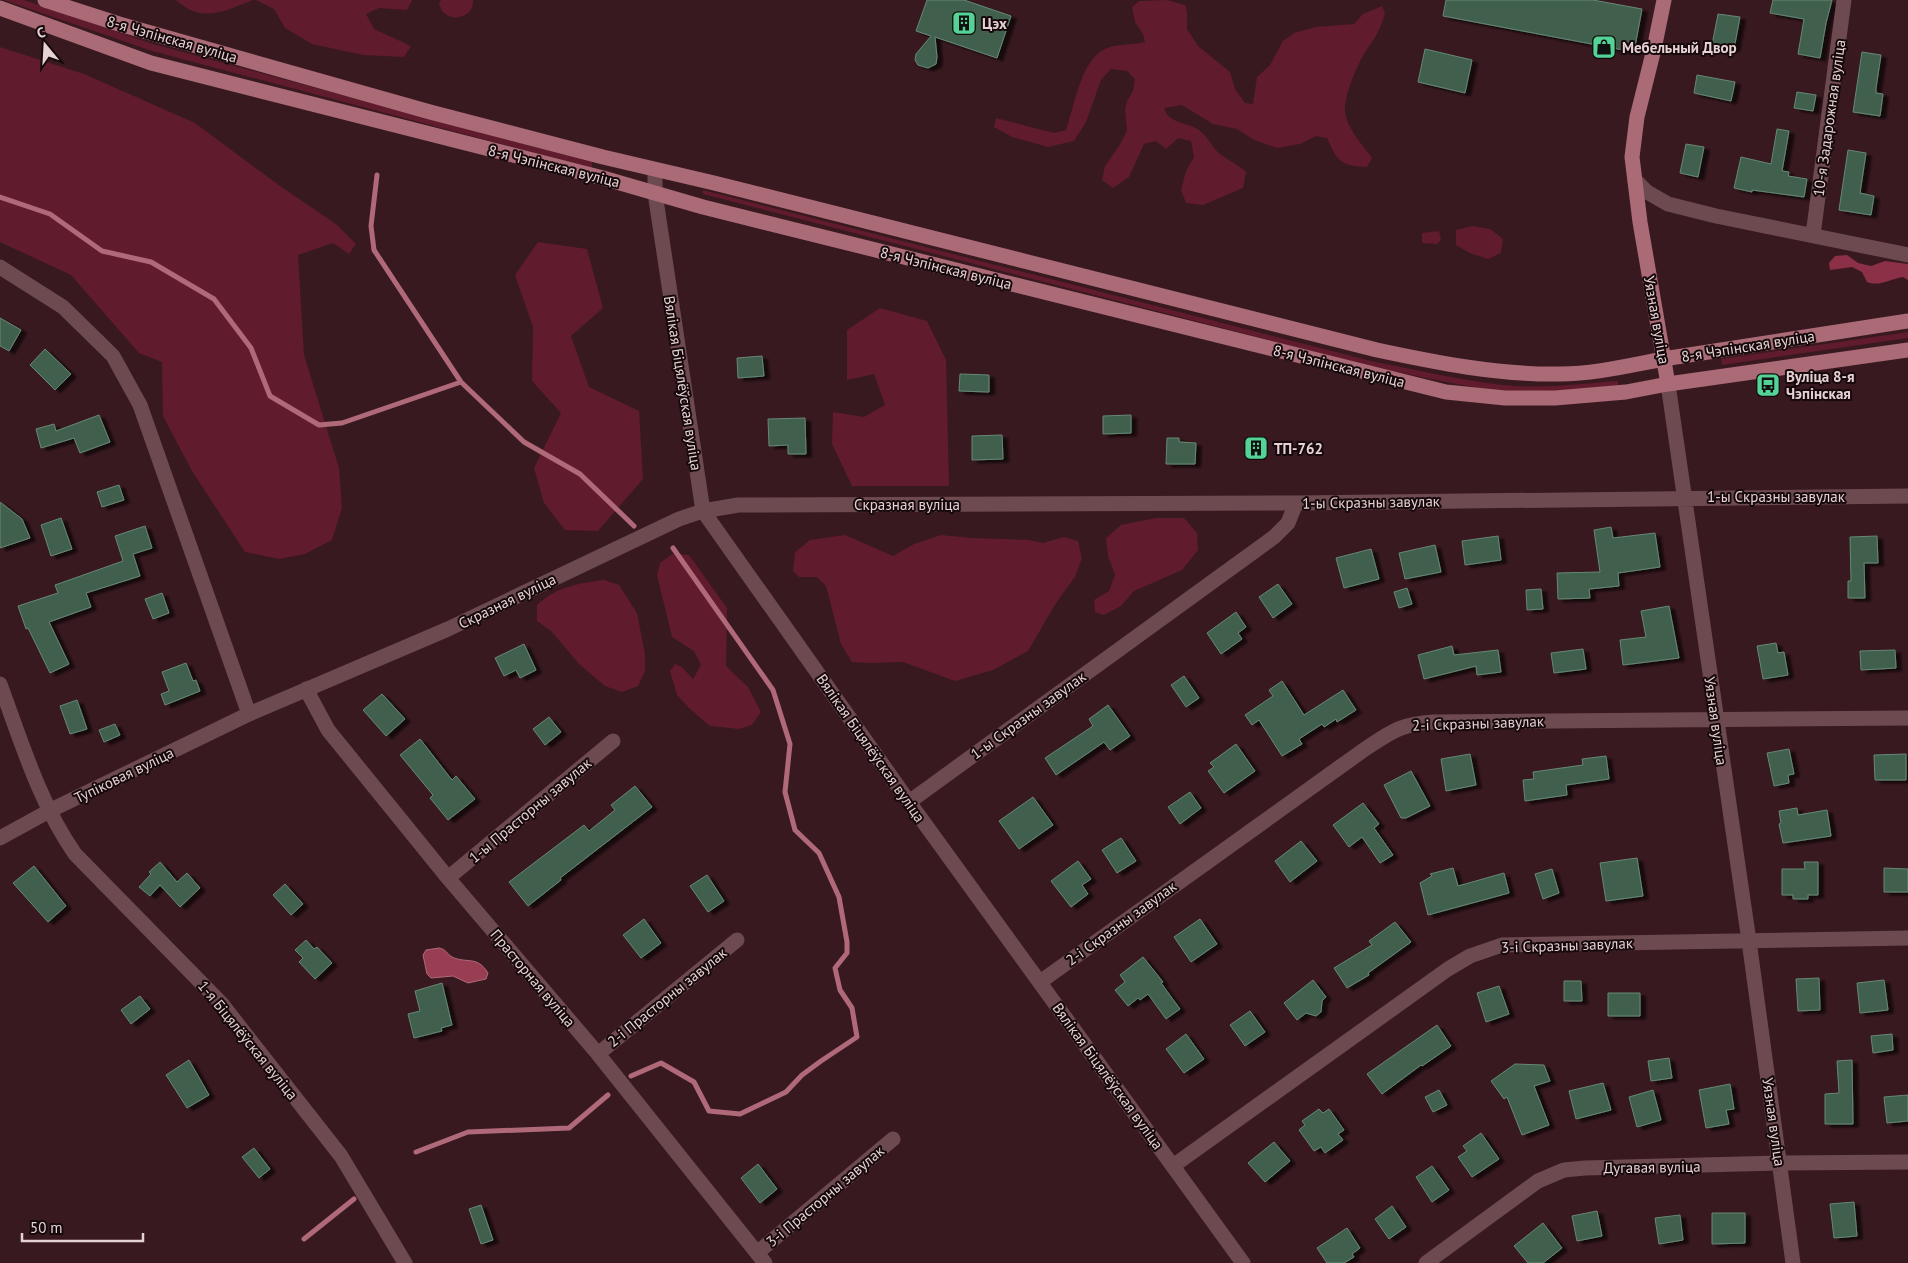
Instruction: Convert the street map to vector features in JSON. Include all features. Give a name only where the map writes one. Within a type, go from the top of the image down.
[{"type":"main road","name":"8-я Чэпінская вуліца","points":[[45,0],[128,27],[402,104],[655,170],[1377,350],[1452,366],[1506,372],[1562,374],[1623,368],[1664,359],[1908,321]]},
{"type":"main road","name":"Уязная вуліца","points":[[1664,0],[1637,117],[1632,157],[1640,222],[1668,384]]},
{"type":"main road","name":"8-я Чэпінская вуліца","points":[[0,8],[151,63],[722,212],[1446,392],[1505,398],[1555,398],[1626,392],[1668,384],[1908,350]]},
{"type":"street","name":"10-я Задарожная вуліца","points":[[1813,235],[1844,0]]},
{"type":"street","name":"Вялікая Біцялёўская вуліца","points":[[655,170],[654,193],[702,511],[909,802],[1243,1263]]},
{"type":"street","points":[[1635,180],[1647,192],[1668,204],[1716,216],[1908,255]]},
{"type":"street","points":[[0,267],[63,307],[113,356],[122,372],[140,405],[250,714]]},
{"type":"street","name":"Уязная вуліца","points":[[1668,384],[1793,1263]]},
{"type":"street","name":"1-ы Скразны завулак","points":[[909,802],[1274,537],[1288,523],[1296,503],[1683,497],[1908,496]]},
{"type":"street","name":"Скразная вуліца","points":[[250,714],[448,629],[679,518],[702,511],[738,505],[1296,503]]},
{"type":"street","name":"1-я Біцялёўская вуліца","points":[[0,684],[31,770],[59,831],[75,854],[221,1003],[341,1156],[405,1263]]},
{"type":"street","name":"Прасторная вуліца","points":[[306,690],[328,730],[448,878],[598,1054],[761,1258]]},
{"type":"street","name":"Тупіковая вуліца","points":[[0,838],[51,810],[250,714]]},
{"type":"street","name":"2-і Скразны завулак","points":[[1040,982],[1364,749],[1398,728],[1415,723],[1433,722],[1908,718]]},
{"type":"street","name":"1-ы Прасторны завулак","points":[[448,878],[613,741]]},
{"type":"street","name":"3-і Скразны завулак","points":[[1173,1166],[1448,969],[1470,956],[1502,945],[1908,938]]},
{"type":"street","name":"2-і Прасторны завулак","points":[[598,1054],[737,940]]},
{"type":"street","name":"3-і Прасторны завулак","points":[[761,1258],[893,1139]]},
{"type":"street","name":"Дугавая вуліца","points":[[1426,1263],[1538,1181],[1564,1170],[1780,1163],[1908,1162]]},
{"type":"shaded area","points":[[4,0],[24,0],[153,44],[592,162],[592,168],[152,51]]},
{"type":"shaded area","points":[[176,0],[253,0],[223,11],[204,13],[195,12]]},
{"type":"shaded area","points":[[256,0],[412,0],[407,10],[379,8],[366,14],[374,29],[411,46],[404,57],[363,55],[312,44],[285,28],[274,9]]},
{"type":"shaded area","points":[[441,0],[473,0],[473,5],[471,10],[463,16],[453,17],[448,16],[442,11],[439,3]]},
{"type":"shaded area","points":[[1167,0],[1185,5],[1187,29],[1198,46],[1230,72],[1235,89],[1245,103],[1253,104],[1257,77],[1270,65],[1283,41],[1294,33],[1316,27],[1354,24],[1363,14],[1382,6],[1385,13],[1381,25],[1364,54],[1351,82],[1345,105],[1346,118],[1349,125],[1372,158],[1367,167],[1351,165],[1341,161],[1327,138],[1316,136],[1300,144],[1277,148],[1254,140],[1237,129],[1213,124],[1182,105],[1164,108],[1166,113],[1174,120],[1199,130],[1217,151],[1246,172],[1243,188],[1203,205],[1186,203],[1181,190],[1186,171],[1194,157],[1191,141],[1178,138],[1166,149],[1156,141],[1144,144],[1129,177],[1113,188],[1102,180],[1105,166],[1127,131],[1125,110],[1127,101],[1133,91],[1135,79],[1127,71],[1111,69],[1101,80],[1086,122],[1074,141],[1048,147],[1012,137],[994,127],[996,118],[1054,133],[1066,130],[1080,82],[1092,60],[1100,52],[1110,47],[1145,42],[1143,34],[1135,22],[1132,7],[1139,1]]},
{"type":"shaded area","points":[[0,47],[84,74],[195,123],[280,186],[336,224],[356,244],[349,254],[333,243],[298,255],[304,355],[339,468],[342,508],[332,540],[305,554],[279,559],[245,552],[192,471],[163,416],[162,362],[139,353],[71,275],[0,242]]},
{"type":"shaded area","points":[[703,190],[1375,362],[1455,378],[1503,385],[1575,385],[1618,381],[1618,387],[1546,392],[1503,391],[1454,384],[1374,367],[703,194]]},
{"type":"shaded area","points":[[1472,226],[1490,229],[1503,239],[1501,253],[1488,259],[1470,253],[1456,245],[1456,230]]},
{"type":"shaded area","points":[[1439,231],[1441,240],[1437,244],[1422,243],[1422,233]]},
{"type":"shaded area","points":[[538,242],[587,249],[603,308],[571,336],[589,387],[639,411],[643,479],[598,531],[565,530],[544,503],[534,468],[561,413],[532,381],[533,327],[515,275]]},
{"type":"shaded area","points":[[1847,255],[1858,263],[1871,266],[1885,261],[1908,264],[1908,280],[1903,277],[1876,284],[1867,282],[1862,272],[1852,267],[1830,270],[1829,263],[1835,256]]},
{"type":"shaded area","points":[[880,308],[927,321],[946,360],[949,486],[852,486],[832,444],[833,412],[864,417],[885,405],[874,374],[847,380],[847,330]]},
{"type":"shaded area","points":[[1908,332],[1908,338],[1722,365],[1721,359]]},
{"type":"shaded area","points":[[1156,518],[1184,518],[1197,533],[1198,550],[1182,570],[1134,591],[1121,606],[1104,615],[1095,612],[1094,600],[1109,591],[1115,575],[1108,556],[1106,538],[1121,525]]},
{"type":"shaded area","points":[[845,535],[893,556],[914,544],[941,535],[1029,540],[1043,543],[1064,537],[1078,541],[1082,558],[1075,577],[1056,603],[1028,651],[993,670],[955,681],[903,662],[852,662],[841,644],[826,586],[817,577],[799,577],[793,571],[795,552],[810,540]]},
{"type":"shaded area","points":[[672,554],[689,555],[727,608],[726,666],[748,687],[761,712],[752,725],[739,729],[710,726],[677,695],[670,671],[675,664],[682,667],[693,679],[701,665],[694,651],[672,637],[657,575],[660,563]]},
{"type":"shaded area","points":[[604,580],[619,585],[637,613],[645,654],[645,671],[638,686],[622,692],[605,686],[579,664],[551,631],[537,621],[537,605],[552,594],[577,584]]},
{"type":"shaded area","points":[[439,948],[457,959],[480,964],[488,973],[486,979],[468,983],[453,976],[431,978],[427,974],[423,955],[426,950]]},
{"type":"building","name":"Цэх","points":[[927,0],[964,0],[1011,16],[997,58],[935,37],[936,64],[928,68],[918,65],[915,60],[916,54],[931,36],[916,31]]},
{"type":"building","points":[[1446,0],[1593,0],[1642,9],[1634,52],[1443,16]]},
{"type":"building","points":[[1773,0],[1832,0],[1820,58],[1798,54],[1804,19],[1770,13]]},
{"type":"building","points":[[1718,14],[1740,17],[1734,49],[1712,45]]},
{"type":"building","points":[[1425,49],[1472,60],[1465,93],[1418,82]]},
{"type":"building","points":[[1862,52],[1881,55],[1876,88],[1876,93],[1883,94],[1880,116],[1853,112]]},
{"type":"building","points":[[1697,75],[1735,82],[1731,101],[1694,93]]},
{"type":"building","points":[[1797,92],[1816,95],[1813,111],[1794,108]]},
{"type":"building","points":[[1777,129],[1789,131],[1782,171],[1789,172],[1788,176],[1807,179],[1804,197],[1752,190],[1752,192],[1734,188],[1741,157],[1771,164]]},
{"type":"building","points":[[1686,144],[1704,147],[1698,177],[1680,173]]},
{"type":"building","points":[[1848,150],[1866,153],[1860,193],[1874,196],[1871,215],[1839,210]]},
{"type":"building","points":[[0,318],[21,330],[9,351],[0,346]]},
{"type":"building","points":[[45,349],[71,374],[55,390],[30,365]]},
{"type":"building","points":[[762,356],[764,376],[738,378],[737,358]]},
{"type":"building","points":[[960,374],[989,375],[989,392],[959,391]]},
{"type":"building","points":[[99,415],[110,442],[80,453],[74,438],[41,448],[36,429],[54,424],[56,431]]},
{"type":"building","points":[[1131,415],[1131,433],[1103,434],[1103,416]]},
{"type":"building","points":[[805,418],[806,454],[788,454],[788,445],[769,446],[768,419]]},
{"type":"building","points":[[1002,435],[1003,459],[972,460],[972,436]]},
{"type":"building","points":[[1167,438],[1179,438],[1179,442],[1196,443],[1195,464],[1166,464]]},
{"type":"building","points":[[119,485],[124,500],[102,507],[97,492]]},
{"type":"building","points":[[0,502],[22,519],[30,538],[0,548]]},
{"type":"building","points":[[61,518],[72,549],[51,556],[41,525]]},
{"type":"building","points":[[145,526],[152,548],[133,554],[140,576],[86,593],[91,607],[49,622],[69,664],[50,673],[28,628],[26,629],[18,606],[58,593],[55,585],[123,561],[115,536]]},
{"type":"building","points":[[1611,527],[1613,538],[1655,533],[1660,567],[1618,573],[1619,586],[1589,589],[1590,598],[1558,599],[1557,573],[1600,572],[1594,530]]},
{"type":"building","points":[[1498,536],[1501,560],[1465,565],[1462,541]]},
{"type":"building","points":[[1877,536],[1878,563],[1864,563],[1865,598],[1848,598],[1848,581],[1851,581],[1850,537]]},
{"type":"building","points":[[1435,545],[1441,572],[1405,579],[1399,553]]},
{"type":"building","points":[[1371,549],[1379,579],[1344,588],[1336,558]]},
{"type":"building","points":[[1278,584],[1292,604],[1273,618],[1259,597]]},
{"type":"building","points":[[1407,588],[1412,604],[1399,608],[1394,592]]},
{"type":"building","points":[[1541,589],[1543,609],[1527,610],[1526,590]]},
{"type":"building","points":[[162,593],[169,613],[153,619],[145,599]]},
{"type":"building","points":[[1669,606],[1679,658],[1623,665],[1620,640],[1646,637],[1641,611]]},
{"type":"building","points":[[1236,612],[1246,627],[1238,633],[1242,639],[1221,654],[1207,633]]},
{"type":"building","points":[[1776,643],[1778,653],[1784,652],[1788,675],[1763,679],[1757,646]]},
{"type":"building","points":[[524,644],[536,670],[520,678],[516,670],[504,676],[495,658]]},
{"type":"building","points":[[1452,646],[1454,655],[1498,650],[1501,672],[1477,675],[1476,666],[1424,679],[1418,655]]},
{"type":"building","points":[[1583,649],[1586,669],[1554,673],[1551,653]]},
{"type":"building","points":[[1895,650],[1896,668],[1861,670],[1860,651]]},
{"type":"building","points":[[186,663],[193,681],[196,680],[200,691],[165,705],[161,694],[169,691],[162,672]]},
{"type":"building","points":[[1184,676],[1199,698],[1186,707],[1171,685]]},
{"type":"building","points":[[1282,681],[1304,715],[1343,690],[1356,710],[1337,722],[1336,719],[1324,727],[1322,724],[1299,739],[1302,744],[1282,756],[1259,720],[1252,725],[1245,715],[1273,696],[1269,690]]},
{"type":"building","points":[[382,694],[405,719],[386,736],[363,710]]},
{"type":"building","points":[[77,700],[87,729],[70,734],[60,706]]},
{"type":"building","points":[[1108,705],[1130,736],[1110,750],[1104,742],[1056,775],[1045,758],[1093,726],[1089,719]]},
{"type":"building","points":[[549,717],[561,732],[545,745],[533,729]]},
{"type":"building","points":[[115,724],[120,735],[104,742],[99,730]]},
{"type":"building","points":[[420,739],[452,780],[456,776],[475,799],[448,820],[430,798],[433,795],[400,755]]},
{"type":"building","points":[[1236,744],[1255,771],[1224,793],[1208,771],[1214,767],[1210,763]]},
{"type":"building","points":[[1789,749],[1794,774],[1788,775],[1789,783],[1774,786],[1767,753]]},
{"type":"building","points":[[1470,754],[1476,785],[1446,791],[1441,759]]},
{"type":"building","points":[[1906,754],[1906,780],[1875,780],[1874,755]]},
{"type":"building","points":[[1606,756],[1609,779],[1566,785],[1567,795],[1525,801],[1523,780],[1534,779],[1533,772],[1583,765],[1582,759]]},
{"type":"building","points":[[1411,771],[1430,806],[1406,818],[1401,818],[1384,785]]},
{"type":"building","points":[[635,786],[652,807],[560,878],[561,880],[528,906],[509,882],[584,825],[589,831],[615,810],[611,805]]},
{"type":"building","points":[[1190,792],[1201,808],[1180,824],[1168,807]]},
{"type":"building","points":[[1033,797],[1053,825],[1019,849],[999,821]]},
{"type":"building","points":[[1363,803],[1379,824],[1374,828],[1393,855],[1380,863],[1362,837],[1349,847],[1333,825]]},
{"type":"building","points":[[1797,808],[1798,815],[1827,810],[1831,836],[1783,843],[1779,824],[1781,823],[1779,811]]},
{"type":"building","points":[[1121,838],[1136,861],[1117,873],[1102,850]]},
{"type":"building","points":[[1301,841],[1317,861],[1290,882],[1275,861]]},
{"type":"building","points":[[1637,858],[1643,896],[1606,901],[1600,863]]},
{"type":"building","points":[[1078,861],[1091,879],[1082,885],[1088,894],[1071,907],[1051,881]]},
{"type":"building","points":[[160,862],[177,882],[187,873],[200,888],[180,907],[160,885],[150,896],[139,887],[151,874],[149,872]]},
{"type":"building","points":[[1804,862],[1818,862],[1818,895],[1808,895],[1808,899],[1793,899],[1793,895],[1782,895],[1782,869],[1805,869]]},
{"type":"building","points":[[34,866],[66,906],[48,922],[13,883]]},
{"type":"building","points":[[1453,868],[1458,886],[1504,873],[1509,893],[1428,915],[1420,883],[1432,876],[1430,874]]},
{"type":"building","points":[[1884,868],[1908,869],[1908,892],[1884,892]]},
{"type":"building","points":[[1552,869],[1559,893],[1543,899],[1535,874]]},
{"type":"building","points":[[707,875],[724,901],[708,912],[690,886]]},
{"type":"building","points":[[285,884],[303,904],[291,915],[273,895]]},
{"type":"building","points":[[644,919],[661,943],[641,958],[623,935]]},
{"type":"building","points":[[1200,919],[1217,944],[1191,962],[1174,937]]},
{"type":"building","points":[[1395,922],[1411,942],[1368,973],[1369,975],[1347,988],[1334,968],[1372,945],[1369,941]]},
{"type":"building","points":[[306,940],[314,949],[317,947],[332,963],[315,979],[299,962],[303,958],[295,950]]},
{"type":"building","points":[[1143,957],[1163,982],[1161,983],[1180,1009],[1166,1019],[1148,994],[1140,1000],[1138,998],[1128,1006],[1115,990],[1125,982],[1120,975]]},
{"type":"building","points":[[1819,978],[1820,1010],[1798,1011],[1796,979]]},
{"type":"building","points":[[1313,980],[1326,997],[1322,1001],[1321,1012],[1316,1016],[1306,1013],[1297,1020],[1284,1003]]},
{"type":"building","points":[[1884,980],[1888,1010],[1860,1013],[1857,983]]},
{"type":"building","points":[[1564,981],[1581,981],[1582,1001],[1564,1001]]},
{"type":"building","points":[[442,983],[452,1025],[441,1028],[442,1031],[414,1038],[408,1014],[420,1011],[415,991]]},
{"type":"building","points":[[1499,986],[1509,1014],[1486,1022],[1477,993]]},
{"type":"building","points":[[1608,993],[1640,993],[1640,1016],[1608,1016]]},
{"type":"building","points":[[140,996],[150,1009],[131,1024],[121,1010]]},
{"type":"building","points":[[1250,1011],[1265,1032],[1245,1046],[1230,1025]]},
{"type":"building","points":[[1437,1025],[1451,1046],[1421,1065],[1382,1094],[1367,1074]]},
{"type":"building","points":[[1186,1034],[1204,1059],[1184,1073],[1166,1049]]},
{"type":"building","points":[[1892,1034],[1893,1050],[1873,1053],[1871,1036]]},
{"type":"building","points":[[1669,1058],[1672,1078],[1651,1081],[1648,1061]]},
{"type":"building","points":[[189,1060],[209,1095],[187,1108],[166,1075]]},
{"type":"building","points":[[1852,1060],[1853,1124],[1825,1124],[1825,1094],[1839,1093],[1837,1061]]},
{"type":"building","points":[[1515,1064],[1544,1065],[1550,1081],[1534,1086],[1549,1125],[1522,1135],[1507,1097],[1504,1099],[1491,1081]]},
{"type":"building","points":[[1603,1083],[1611,1110],[1576,1119],[1569,1091]]},
{"type":"building","points":[[1730,1084],[1734,1109],[1726,1110],[1729,1124],[1706,1128],[1699,1090]]},
{"type":"building","points":[[1439,1090],[1447,1105],[1433,1112],[1425,1097]]},
{"type":"building","points":[[1653,1090],[1661,1120],[1637,1127],[1629,1097]]},
{"type":"building","points":[[1908,1095],[1908,1121],[1887,1123],[1884,1097]]},
{"type":"building","points":[[1319,1109],[1323,1113],[1329,1109],[1344,1130],[1338,1134],[1343,1140],[1325,1153],[1321,1147],[1314,1151],[1299,1130],[1305,1125],[1302,1121]]},
{"type":"building","points":[[1481,1133],[1499,1159],[1472,1177],[1458,1157],[1467,1151],[1463,1146]]},
{"type":"building","points":[[1274,1142],[1290,1161],[1265,1182],[1248,1163]]},
{"type":"building","points":[[254,1148],[270,1169],[259,1178],[242,1157]]},
{"type":"building","points":[[758,1164],[777,1189],[760,1203],[741,1178]]},
{"type":"building","points":[[1432,1166],[1449,1190],[1432,1202],[1416,1177]]},
{"type":"building","points":[[1854,1202],[1857,1236],[1834,1238],[1830,1204]]},
{"type":"building","points":[[481,1205],[493,1240],[481,1244],[469,1209]]},
{"type":"building","points":[[1392,1206],[1406,1227],[1389,1239],[1375,1219]]},
{"type":"building","points":[[1597,1211],[1602,1236],[1577,1241],[1572,1216]]},
{"type":"building","points":[[1712,1213],[1745,1213],[1745,1243],[1712,1244]]},
{"type":"building","points":[[1680,1215],[1683,1240],[1659,1244],[1655,1218]]},
{"type":"building","points":[[1543,1223],[1562,1248],[1543,1263],[1528,1263],[1514,1246]]},
{"type":"building","points":[[1347,1228],[1360,1248],[1352,1254],[1354,1257],[1344,1263],[1327,1263],[1317,1248]]},
{"type":"waterway","points":[[377,175],[371,226],[374,250],[461,382],[524,442],[580,474],[634,526]]},
{"type":"waterway","points":[[0,197],[50,214],[102,251],[151,262],[214,299],[251,348],[270,396],[319,425],[342,423],[461,382]]},
{"type":"waterway","points":[[631,1076],[661,1063],[694,1082],[709,1111],[740,1114],[786,1092],[802,1075],[857,1037],[852,1008],[840,990],[835,968],[847,953],[847,942],[839,897],[819,853],[795,830],[785,792],[790,744],[773,690],[673,548]]},
{"type":"waterway","points":[[416,1152],[468,1132],[569,1128],[608,1095]]},
{"type":"waterway","points":[[304,1239],[354,1199]]},
{"type":"place","name":"Цэх","points":[[964,23]]},
{"type":"place","name":"Мебельный Двор","points":[[1604,47]]},
{"type":"place","name":"Вуліца 8-я Чэпінская","points":[[1768,385]]},
{"type":"place","name":"ТП-762","points":[[1256,448]]}]
